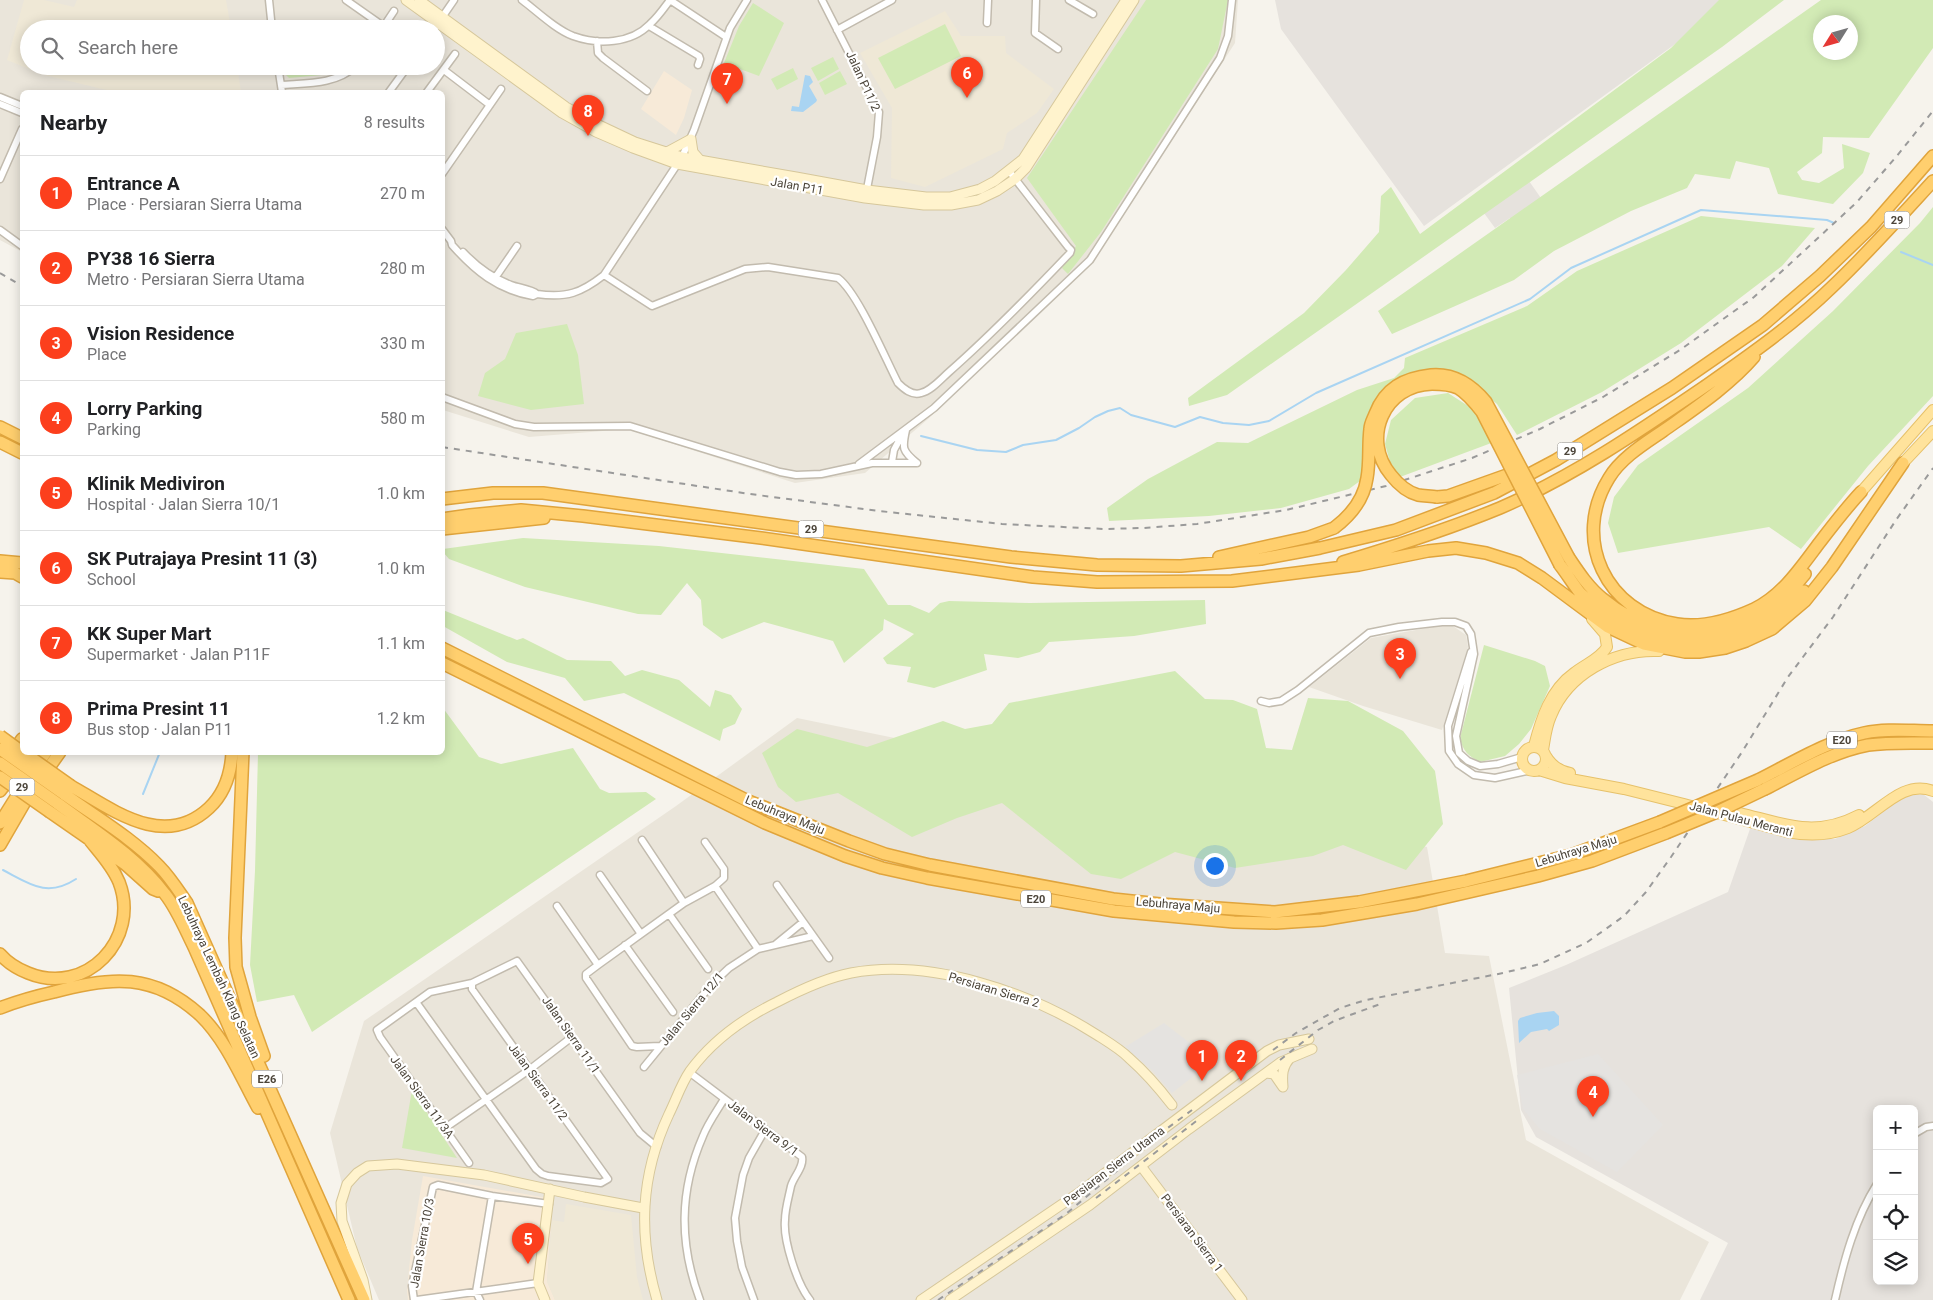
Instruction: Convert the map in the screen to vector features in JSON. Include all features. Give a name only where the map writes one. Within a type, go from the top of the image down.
[{"type":"highway","name":"29","points":[[445,499],[493,493],[544,493],[1036,561],[1120,566],[1181,566],[1261,559],[1320,548],[1396,530],[1494,492],[1533,474],[1672,388],[1763,325],[1820,276],[1871,227],[1933,156]]},
{"type":"highway","name":"29","points":[[445,519],[521,510],[583,516],[742,535],[1066,580],[1097,582],[1194,583],[1303,573],[1404,544],[1501,507],[1565,476],[1665,414],[1768,341],[1831,288],[1933,181]]},
{"type":"highway","points":[[1768,341],[1741,372],[1687,414],[1640,447],[1609,476],[1598,498],[1593,523],[1594,548],[1600,567],[1615,591],[1629,604],[1652,617],[1678,624],[1694,625],[1733,618],[1756,608],[1777,594],[1796,574],[1840,516],[1861,492]]},
{"type":"highway","points":[[1120,566],[1218,557],[1309,537],[1334,528],[1358,504],[1367,479],[1370,426],[1379,404],[1388,392],[1401,383],[1417,377],[1449,375],[1470,386],[1486,402],[1581,594],[1613,620],[1647,636],[1689,642],[1723,640],[1742,634],[1766,622],[1798,597],[1812,582],[1857,521],[1903,464]]},
{"type":"highway","points":[[1621,420],[1530,467],[1448,496],[1437,497],[1418,495],[1399,485],[1382,462],[1377,437],[1378,428],[1386,409],[1393,400],[1411,387],[1422,384],[1443,384],[1458,388],[1471,398],[1482,412],[1565,561],[1601,598],[1619,612],[1649,625],[1668,630],[1696,633],[1720,630],[1760,615],[1781,600],[1796,586],[1848,514],[1861,492]]},
{"type":"highway","points":[[0,427],[20,437]]},
{"type":"highway","points":[[0,442],[20,452]]},
{"type":"highway","points":[[1303,573],[1359,565],[1428,551],[1456,548],[1486,553],[1518,563],[1542,578],[1608,627],[1644,644],[1685,652],[1725,648],[1746,641],[1772,628],[1784,620],[1814,590],[1903,464]]},
{"type":"highway","points":[[445,529],[519,520],[583,516]]},
{"type":"highway","points":[[0,561],[20,563]]},
{"type":"highway","points":[[0,572],[20,575]]},
{"type":"highway","name":"Lebuhraya Maju","points":[[445,650],[746,800],[884,854],[930,865],[1113,899],[1275,912],[1359,902],[1448,885],[1571,855],[1853,749],[1885,744],[1933,743]]},
{"type":"highway","name":"Lebuhraya Maju","points":[[445,664],[765,824],[828,850],[882,868],[927,878],[1114,911],[1160,917],[1242,922],[1276,923],[1322,920],[1417,904],[1538,876],[1592,861],[1717,812],[1822,748],[1854,735],[1882,731],[1933,731]]},
{"type":"highway","points":[[0,736],[20,750]]},
{"type":"highway","points":[[0,770],[20,742]]},
{"type":"highway","name":"Lebuhraya Lembah Klang Selatan","points":[[0,749],[123,851],[149,874],[166,895],[194,947],[349,1300]]},
{"type":"highway","points":[[0,954],[19,969],[36,976],[55,979],[75,976],[92,968],[106,956],[116,942],[122,927],[125,910],[118,880],[110,866],[25,755]]},
{"type":"highway","name":"29","points":[[0,791],[26,755]]},
{"type":"highway","name":"29","points":[[0,823],[44,755]]},
{"type":"highway","points":[[1,845],[26,800],[58,755]]},
{"type":"highway","points":[[0,778],[60,799],[160,827],[180,825],[204,813],[215,802],[225,787],[231,770],[232,755]]},
{"type":"highway","points":[[243,755],[235,938],[236,967],[250,1016],[267,1064],[266,1078]]},
{"type":"highway","name":"Lebuhraya Lembah Klang Selatan","points":[[0,763],[60,799],[147,846],[158,865],[170,878],[187,903],[366,1300]]},
{"type":"highway","points":[[88,838],[125,864],[153,889],[166,895]]},
{"type":"highway","points":[[0,1008],[78,985],[112,980],[149,985],[172,995],[200,1016],[220,1040],[259,1109],[274,1127]]},
{"type":"main road","name":"Jalan P11","points":[[406,0],[434,20]]},
{"type":"main road","name":"Jalan P11","points":[[420,0],[436,20]]},
{"type":"main road","name":"Jalan P11","points":[[445,28],[566,107],[635,142],[666,152],[680,160],[700,160],[866,194],[950,197],[980,189],[995,181],[1024,159],[1126,0]]},
{"type":"main road","name":"Jalan P11","points":[[445,28],[562,113],[596,132],[632,148],[680,160],[924,205],[952,205],[978,200],[997,191],[1015,179],[1026,168],[1134,0]]},
{"type":"main road","points":[[666,152],[691,138],[693,152],[700,160]]},
{"type":"main road","points":[[1861,492],[1933,410]]},
{"type":"main road","points":[[1903,464],[1933,432]]},
{"type":"main road","points":[[1541,751],[1526,750],[1522,757],[1524,765],[1535,770],[1545,764],[1541,751],[1543,715],[1557,688],[1575,672],[1600,655],[1607,647],[1605,634],[1601,628],[1574,602]]},
{"type":"main road","points":[[1541,751],[1550,717],[1564,692],[1579,678],[1605,662],[1630,652],[1642,650],[1685,652]]},
{"type":"main road","name":"Jalan Pulau Meranti","points":[[1541,751],[1556,768],[1567,772],[1626,784],[1788,826],[1805,828],[1834,826],[1858,816],[1901,785],[1914,781],[1926,781],[1933,784]]},
{"type":"main road","name":"Jalan Pulau Meranti","points":[[1535,770],[1565,778],[1624,789],[1787,832],[1805,835],[1834,833],[1849,828],[1862,822],[1909,789],[1924,787],[1933,790]]},
{"type":"main road","name":"Persiaran Sierra 2","points":[[657,1300],[648,1269],[643,1208],[664,1124],[690,1072],[712,1047],[739,1024],[790,995],[818,984],[852,973],[895,970],[922,971],[953,976],[1017,995],[1061,1014],[1128,1056],[1148,1076],[1172,1105]]},
{"type":"main road","name":"Persiaran Sierra Utama","points":[[921,1300],[1080,1192],[1267,1052],[1278,1045],[1306,1040],[1309,1050],[1282,1062],[1266,1073],[1090,1205],[950,1300]]},
{"type":"main road","points":[[1266,1073],[1278,1077],[1283,1087],[1282,1072],[1284,1064],[1290,1058]]},
{"type":"main road","points":[[1172,1105],[1181,1112],[1186,1112]]},
{"type":"main road","points":[[1172,1105],[1176,1116],[1174,1122]]},
{"type":"main road","points":[[366,1300],[363,1280],[342,1221],[341,1203],[347,1184],[356,1173],[368,1166],[397,1164],[484,1175],[584,1198],[643,1208]]},
{"type":"main road","name":"Persiaran Sierra 1","points":[[1141,1166],[1242,1300]]},
{"type":"main road","points":[[545,1300],[538,1283],[550,1189]]},
{"type":"street","points":[[269,0],[271,20]]},
{"type":"street","points":[[346,0],[372,20]]},
{"type":"street","points":[[440,20],[454,0]]},
{"type":"street","points":[[522,0],[558,28],[573,36],[597,41],[621,39],[634,35],[649,26],[670,0],[726,37]]},
{"type":"street","points":[[445,233],[452,245],[468,264],[492,282],[522,294],[565,296],[580,292],[604,275],[680,160],[691,138],[726,37],[747,0]]},
{"type":"street","name":"Jalan P11/2","points":[[822,0],[879,112],[877,137],[866,194]]},
{"type":"street","points":[[837,30],[892,0]]},
{"type":"street","points":[[987,23],[988,0]]},
{"type":"street","points":[[1036,0],[1035,33],[1058,49]]},
{"type":"street","points":[[1069,0],[1093,14]]},
{"type":"street","points":[[859,464],[934,408],[1090,260],[1220,58],[1228,36],[1232,0]]},
{"type":"street","points":[[388,20],[394,11]]},
{"type":"street","points":[[649,26],[699,56],[698,65]]},
{"type":"street","points":[[597,41],[598,53],[647,92]]},
{"type":"street","points":[[445,69],[455,54]]},
{"type":"street","points":[[445,71],[490,105]]},
{"type":"street","points":[[279,75],[282,90]]},
{"type":"street","points":[[281,85],[322,82],[339,78],[343,75]]},
{"type":"street","points":[[390,90],[401,75]]},
{"type":"street","points":[[429,90],[440,75]]},
{"type":"street","points":[[445,170],[501,89]]},
{"type":"street","points":[[0,97],[20,105]]},
{"type":"street","points":[[0,104],[20,113]]},
{"type":"street","points":[[0,179],[20,133]]},
{"type":"street","points":[[604,275],[652,306],[745,269],[768,267],[838,278],[858,304],[898,383],[908,392],[918,394],[930,388],[953,368],[1036,290],[1070,253],[1071,250],[1009,171]]},
{"type":"street","points":[[0,230],[20,245]]},
{"type":"street","points":[[451,241],[455,242],[471,261],[495,278],[512,286],[534,291],[537,294]]},
{"type":"street","points":[[495,278],[517,246]]},
{"type":"street","points":[[445,398],[496,418],[534,427],[630,426],[780,472],[796,475],[821,474],[859,464],[917,463],[904,451],[906,430]]},
{"type":"street","points":[[892,462],[897,443],[906,430]]},
{"type":"street","points":[[1261,701],[1270,703],[1281,702],[1369,633],[1377,630],[1455,622],[1466,626],[1471,634],[1474,654],[1456,736],[1459,752],[1468,761],[1480,766],[1498,764],[1522,757]]},
{"type":"street","points":[[1473,649],[1448,726],[1449,750],[1458,764],[1474,775],[1495,778],[1535,770]]},
{"type":"street","points":[[642,840],[684,903]]},
{"type":"street","points":[[660,1046],[632,1046],[586,978],[586,974],[684,903],[715,886],[724,878],[724,869],[705,842]]},
{"type":"street","points":[[600,875],[641,934]]},
{"type":"street","points":[[777,885],[829,958]]},
{"type":"street","points":[[715,886],[758,949]]},
{"type":"street","points":[[557,906],[598,965]]},
{"type":"street","points":[[669,914],[708,969]]},
{"type":"street","points":[[773,946],[803,922]]},
{"type":"street","name":"Jalan Sierra 12/1","points":[[644,1067],[718,976],[758,949],[813,936]]},
{"type":"street","points":[[625,945],[673,1012]]},
{"type":"street","name":"Jalan Sierra 11/1","points":[[472,983],[514,962],[519,962],[640,1133],[657,1147]]},
{"type":"street","points":[[472,983],[437,989],[416,1002],[486,1100]]},
{"type":"street","name":"Jalan Sierra 11/2","points":[[472,983],[472,988],[608,1179],[601,1183],[542,1174],[536,1169],[486,1100]]},
{"type":"street","name":"Jalan Sierra 11/3A","points":[[416,1002],[377,1030],[380,1037],[469,1163]]},
{"type":"street","points":[[445,1128],[529,1070],[572,1037]]},
{"type":"street","name":"Jalan Sierra 9/1","points":[[690,1072],[707,1087],[802,1157],[802,1163],[792,1183],[784,1221],[789,1251],[810,1300]]},
{"type":"street","name":"Jalan Sierra 9/1","points":[[700,1300],[693,1280],[686,1248],[683,1219],[694,1157],[704,1133],[724,1099]]},
{"type":"street","points":[[1918,1132],[1926,1127],[1933,1126]]},
{"type":"street","points":[[754,1300],[742,1267],[735,1218],[743,1175],[749,1158],[765,1130]]},
{"type":"street","name":"Jalan Sierra 10/3","points":[[414,1300],[412,1286],[433,1187],[438,1185],[492,1196]]},
{"type":"street","points":[[1835,1300],[1849,1246],[1873,1191]]},
{"type":"street","points":[[480,1300],[476,1292],[492,1196],[549,1204]]},
{"type":"street","points":[[418,1300],[538,1283]]},
{"type":"shaded area","points":[[0,0],[1238,0],[1235,43],[1094,260],[928,419],[865,473],[795,483],[627,429],[529,437],[445,411],[445,90],[20,90],[20,251],[0,240]]},
{"type":"shaded area","points":[[24,0],[44,0],[74,7],[77,0],[226,0],[229,20],[20,20],[20,65],[7,60]]},
{"type":"shaded area","points":[[1275,0],[1736,0],[1424,226],[1281,29]]},
{"type":"shaded area","points":[[945,11],[961,36],[1005,36],[1006,53],[1054,89],[1037,113],[1007,133],[1003,149],[925,187],[891,178],[892,108],[860,53]]},
{"type":"shaded area","points":[[664,71],[692,90],[684,118],[676,135],[641,109]]},
{"type":"shaded area","points":[[44,75],[238,75],[241,90],[107,90]]},
{"type":"shaded area","points":[[1529,181],[1543,201],[1514,222],[1510,218],[1495,228],[1484,213]]},
{"type":"shaded area","points":[[1450,624],[1466,635],[1468,647],[1442,730],[1309,687],[1371,638]]},
{"type":"shaded area","points":[[797,718],[1427,847],[1445,953],[1489,956],[1526,1140],[1709,1242],[1680,1300],[379,1300],[357,1248],[330,1133],[364,1021],[676,806]]},
{"type":"shaded area","points":[[1923,794],[1933,802],[1933,1300],[1700,1300],[1728,1243],[1536,1137],[1521,1110],[1509,988],[1566,965],[1728,892],[1751,826],[1799,838],[1835,839],[1865,826],[1903,796]]},
{"type":"shaded area","points":[[1164,1023],[1213,1061],[1172,1093],[1153,1071],[1125,1047]]},
{"type":"shaded area","points":[[1598,1054],[1663,1125],[1617,1172],[1540,1129],[1523,1109],[1517,1075]]},
{"type":"shaded area","points":[[423,1176],[553,1199],[547,1281],[555,1300],[408,1300],[407,1290],[412,1240]]},
{"type":"shaded area","points":[[566,1204],[631,1215],[637,1277],[643,1300],[555,1300],[547,1282],[552,1220],[564,1222]]},
{"type":"green space","points":[[1146,0],[1228,0],[1218,49],[1101,232],[1068,274],[1062,268],[1076,246],[1027,178]]},
{"type":"green space","points":[[1719,0],[1784,0],[1722,47],[1227,395],[1189,406],[1188,398],[1304,313],[1346,270],[1379,232],[1381,196],[1391,187],[1420,234],[1671,48]]},
{"type":"green space","points":[[1821,0],[1933,0],[1933,48],[1869,138],[1823,137],[1822,153],[1797,172],[1802,180],[1819,183],[1844,168],[1842,144],[1870,153],[1863,173],[1833,204],[1778,194],[1769,168],[1736,161],[1730,179],[1695,174],[1687,188],[1631,211],[1554,251],[1514,280],[1392,334],[1378,311]]},
{"type":"green space","points":[[753,3],[784,23],[759,76],[724,63],[739,26]]},
{"type":"green space","points":[[945,24],[961,56],[895,89],[878,58]]},
{"type":"green space","points":[[833,57],[839,69],[818,81],[811,68]]},
{"type":"green space","points":[[793,68],[798,79],[777,90],[771,79]]},
{"type":"green space","points":[[840,71],[847,84],[825,95],[819,83]]},
{"type":"green space","points":[[286,75],[322,75],[289,78]]},
{"type":"green space","points":[[1933,207],[1933,396],[1868,466],[1801,549],[1769,527],[1618,553],[1608,523],[1614,497],[1638,465],[1748,388],[1833,311],[1920,223]]},
{"type":"green space","points":[[1701,216],[1815,228],[1782,266],[1681,343],[1602,392],[1517,435],[1497,404],[1472,383],[1392,385],[1364,478],[1349,489],[1281,508],[1209,516],[1109,521],[1107,508],[1148,479],[1217,442],[1248,443],[1357,390],[1394,378],[1404,368],[1405,358],[1527,306],[1577,271]]},
{"type":"green space","points":[[567,324],[578,355],[584,404],[531,410],[478,396],[485,373],[505,359],[516,333]]},
{"type":"green space","points":[[1448,393],[1476,411],[1494,442],[1400,477],[1390,462],[1385,444],[1391,420],[1415,398]]},
{"type":"green space","points":[[523,538],[659,546],[864,569],[888,605],[910,605],[929,613],[940,603],[949,601],[1030,603],[1205,600],[1206,624],[1134,636],[1049,642],[1040,652],[1018,658],[984,654],[987,670],[934,688],[907,682],[911,667],[887,664],[883,658],[914,634],[884,619],[883,630],[844,663],[833,641],[764,622],[722,639],[703,625],[701,600],[687,583],[661,615],[638,614],[525,587],[449,559],[445,554],[445,549]]},
{"type":"green space","points":[[445,611],[517,640],[523,638],[567,660],[611,661],[625,676],[642,670],[679,680],[710,707],[715,690],[731,695],[742,709],[735,724],[723,729],[720,741],[624,693],[584,701],[565,678],[507,662],[445,627]]},
{"type":"green space","points":[[1484,645],[1545,666],[1550,686],[1531,729],[1519,744],[1505,756],[1480,762],[1467,753],[1460,738]]},
{"type":"green space","points":[[1175,671],[1205,699],[1233,700],[1257,709],[1266,748],[1292,750],[1308,698],[1348,701],[1403,731],[1435,771],[1443,824],[1406,870],[1343,845],[1313,856],[1235,868],[1175,852],[1121,879],[1091,874],[1002,803],[957,818],[912,837],[838,793],[796,802],[778,787],[762,753],[797,729],[867,747],[943,721],[965,729],[992,724],[1009,703]]},
{"type":"green space","points":[[445,711],[479,757],[501,764],[573,748],[600,789],[609,793],[646,792],[656,799],[312,1032],[294,995],[257,1002],[250,965],[258,755],[445,755]]},
{"type":"green space","points":[[412,1090],[457,1158],[402,1148]]},
{"type":"water","points":[[805,75],[810,76],[813,82],[809,86],[817,100],[803,112],[791,111],[792,106],[799,107]]},
{"type":"water","points":[[1554,1011],[1559,1016],[1559,1025],[1549,1031],[1547,1029],[1531,1032],[1519,1043],[1518,1021],[1520,1018]]},
{"type":"waterway","points":[[921,436],[977,450],[1006,452],[1023,445],[1056,440],[1095,417],[1120,408],[1131,415],[1175,427],[1200,417],[1223,423],[1249,425],[1269,421],[1316,393],[1530,299],[1571,268],[1701,210],[1827,220],[1834,223]]},
{"type":"waterway","points":[[1901,252],[1933,265]]},
{"type":"waterway","points":[[143,794],[159,755]]},
{"type":"waterway","points":[[3,870],[30,884],[47,888],[66,885],[76,879]]},
{"type":"railway","points":[[445,447],[750,494],[879,511],[1002,524],[1105,529],[1143,528],[1197,524],[1286,510],[1386,486],[1472,458],[1540,429],[1603,397],[1680,350],[1754,297],[1857,202],[1933,111]]},
{"type":"railway","points":[[0,273],[20,285]]},
{"type":"railway","points":[[1273,1050],[1296,1033],[1340,1008],[1366,1000],[1540,964],[1586,943],[1624,916],[1646,892],[1671,857],[1742,752],[1788,677],[1833,617],[1896,520],[1933,468]]},
{"type":"railway","points":[[1280,1060],[1318,1030],[1334,1021],[1383,1003]]},
{"type":"railway","points":[[938,1300],[1066,1214],[1165,1130],[1192,1110]]},
{"type":"railway","points":[[1096,1198],[1199,1119]]},
{"type":"place","name":"SK Putrajaya Presint 11 (3)","points":[[967,98]]},
{"type":"place","name":"KK Super Mart","points":[[727,104]]},
{"type":"place","name":"Prima Presint 11","points":[[588,136]]},
{"type":"place","name":"Vision Residence","points":[[1400,679]]},
{"type":"place","name":"Entrance A","points":[[1202,1081]]},
{"type":"place","name":"PY38 16 Sierra","points":[[1241,1081]]},
{"type":"place","name":"Lorry Parking","points":[[1593,1117]]},
{"type":"place","name":"Klinik Mediviron","points":[[528,1264]]}]
